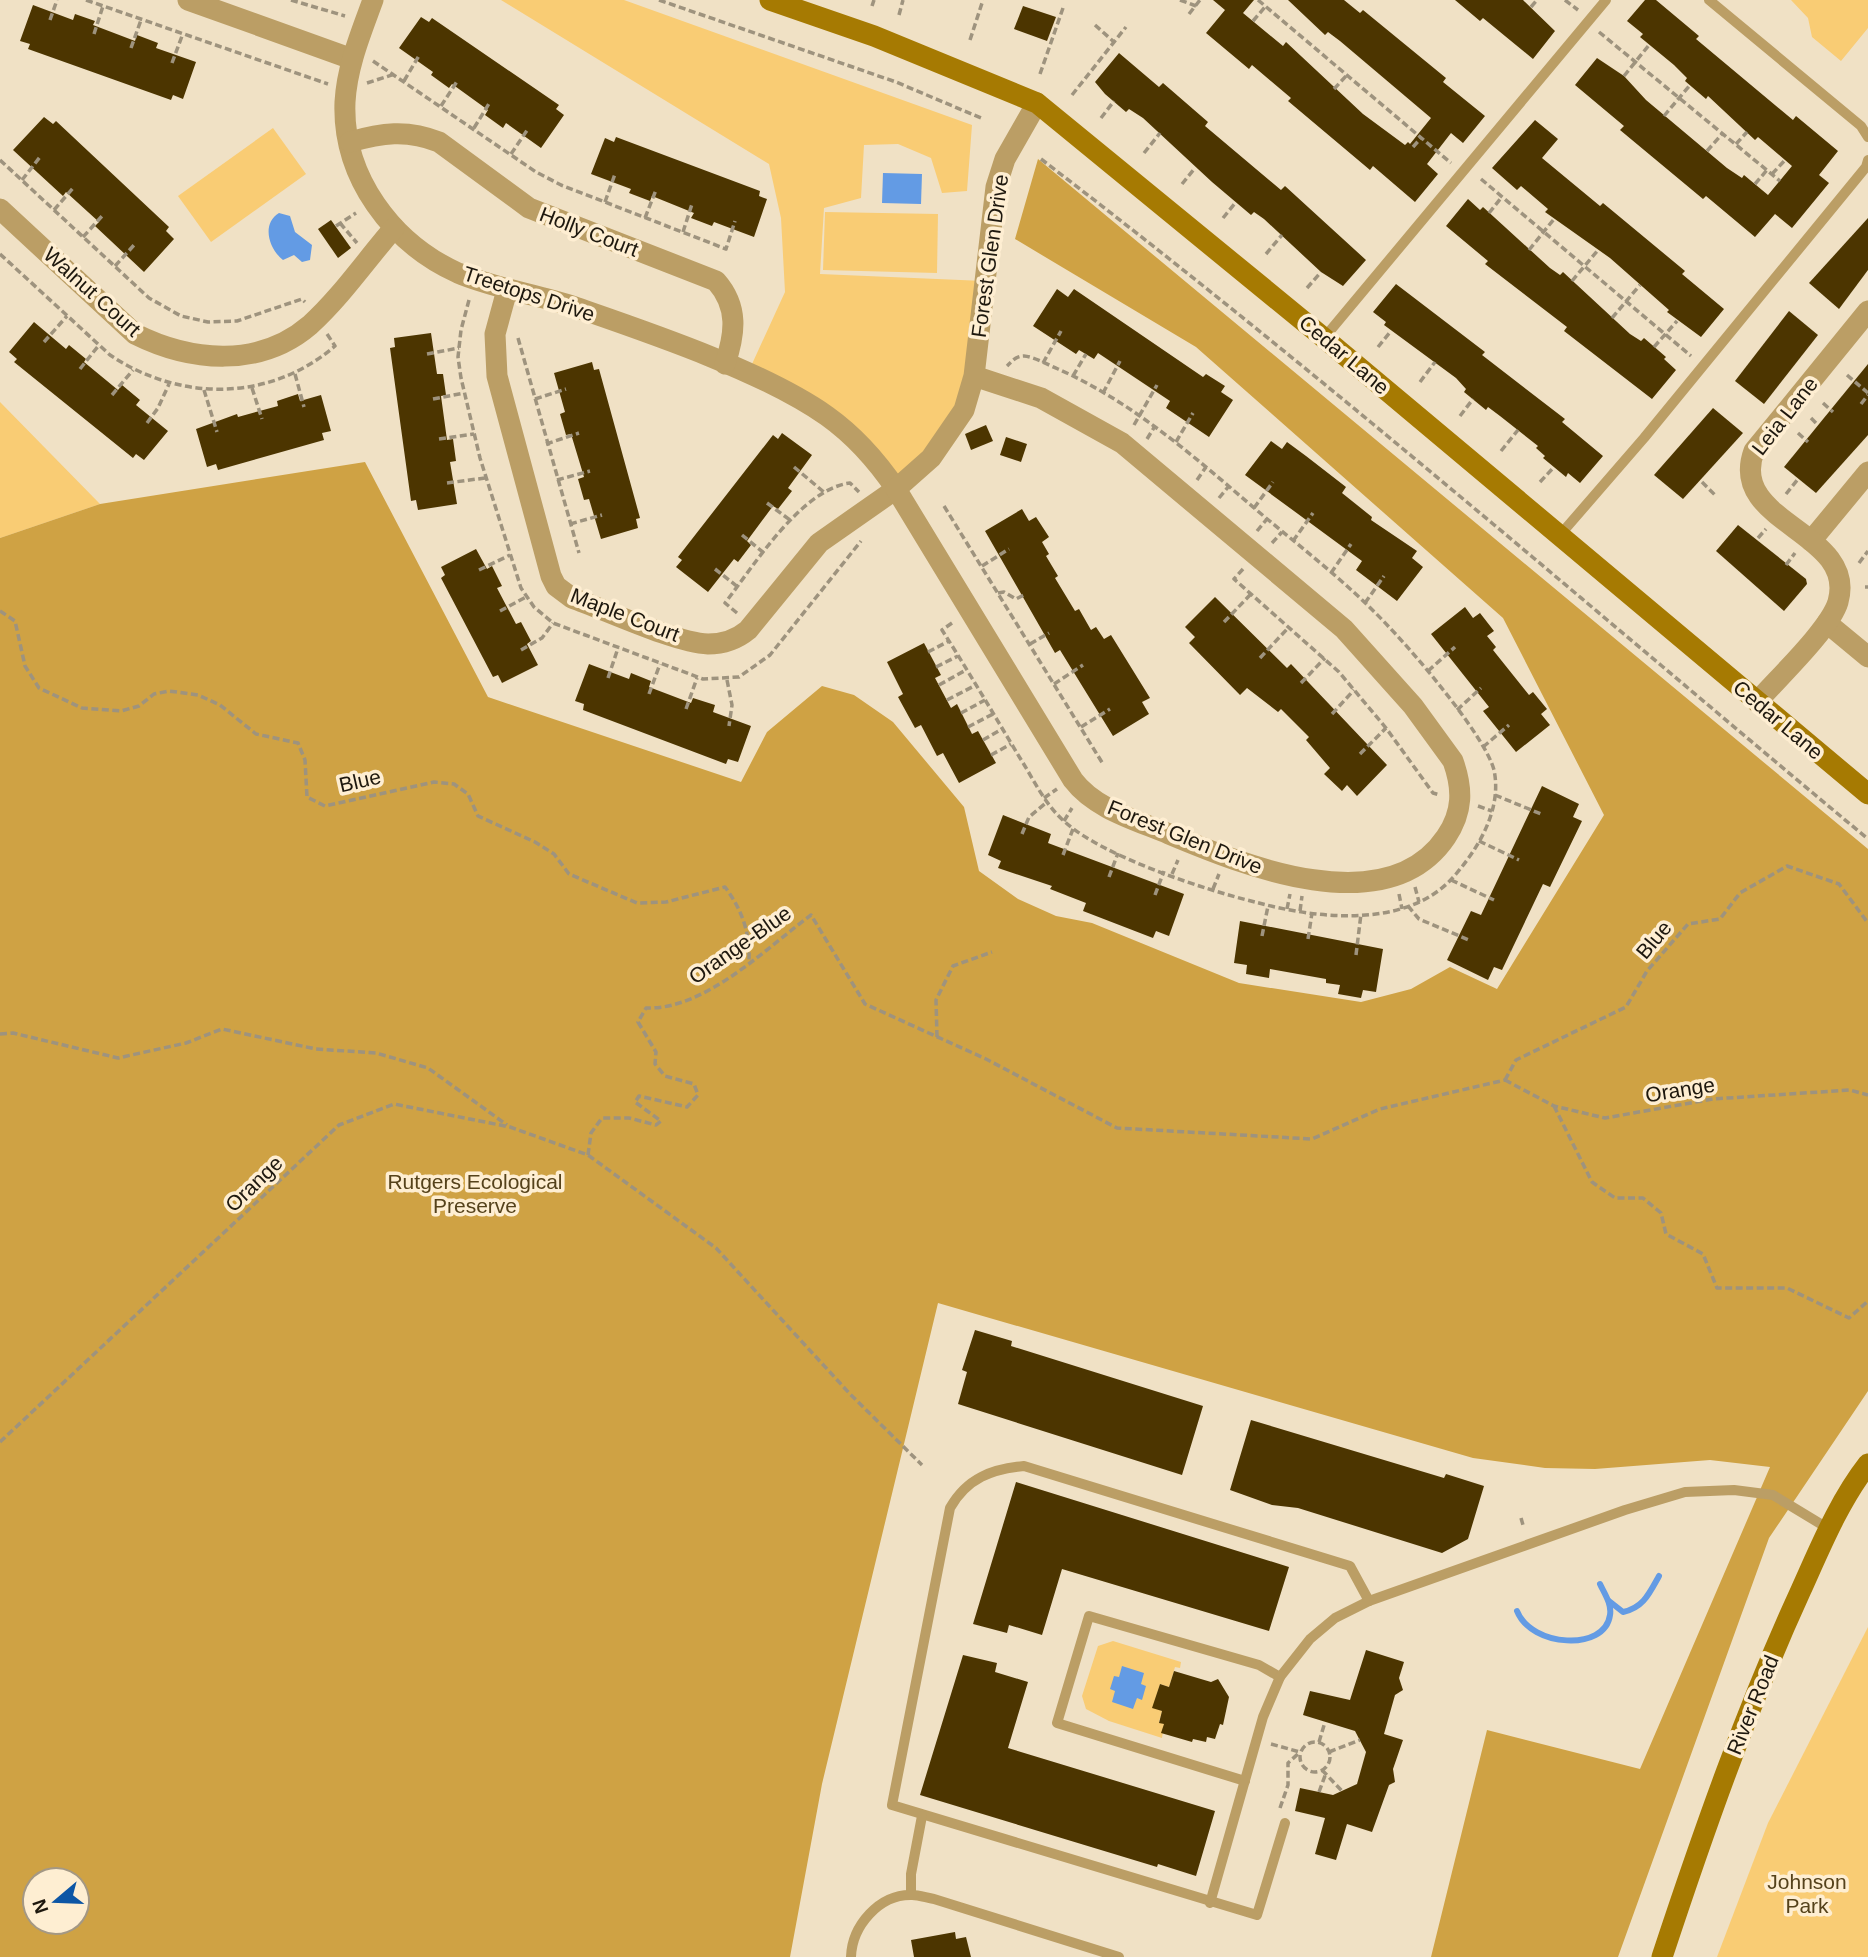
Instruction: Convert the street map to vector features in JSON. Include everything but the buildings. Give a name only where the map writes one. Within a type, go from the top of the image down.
[{"type":"street","points":[[188,0],[352,59]]},
{"type":"street","points":[[350,142],[345,102],[352,59],[373,0]]},
{"type":"street","name":"Cedar Lane","points":[[770,0],[874,36],[1037,103],[1324,338],[1868,794]]},
{"type":"street","name":"Forest Glen Drive","points":[[974,376],[1041,398],[1122,443],[1345,629],[1413,706],[1453,761],[1461,793],[1460,809],[1442,842],[1428,857],[1395,875],[1352,882],[1305,878],[1249,866],[1114,812],[1092,799],[1073,780],[896,489],[923,467],[964,410],[974,376],[996,187],[1005,159],[1037,103]]},
{"type":"street","name":"Holly Court","points":[[350,142],[385,134],[421,135],[439,142],[530,208],[716,281],[733,307],[733,341],[725,364]]},
{"type":"street","name":"Treetops Drive","points":[[350,142],[355,163],[373,202],[394,228],[436,260],[507,290],[572,306],[725,364],[827,416],[876,460],[896,489]]},
{"type":"street","name":"Walnut Court","points":[[0,209],[135,334],[160,346],[214,356],[243,355],[271,349],[294,337],[316,318],[394,228]]},
{"type":"street","name":"Maple Court","points":[[507,290],[495,334],[497,376],[556,586],[572,598],[696,643],[723,643],[737,639],[753,625],[819,543],[896,489]]},
{"type":"street","name":"Leia Lane","points":[[1757,702],[1827,623],[1838,603],[1840,587],[1829,559],[1811,541],[1758,499],[1750,483],[1750,463],[1754,452],[1868,311]]},
{"type":"street","points":[[1811,541],[1868,472]]},
{"type":"street","points":[[1827,623],[1868,657]]},
{"type":"street","name":"River Road","points":[[1662,1957],[1763,1676],[1829,1529],[1868,1464]]},
{"type":"lane","points":[[1324,338],[1606,0]]},
{"type":"lane","points":[[1709,0],[1861,126],[1868,137]]},
{"type":"lane","points":[[1560,535],[1763,293],[1866,167],[1868,160]]},
{"type":"lane","points":[[1285,1823],[1257,1915],[892,1805],[950,1508],[960,1491],[978,1477],[1000,1468],[1024,1466],[1350,1566],[1369,1601]]},
{"type":"lane","points":[[1210,1903],[1263,1717],[1280,1677],[1310,1639],[1335,1618],[1369,1601],[1625,1510],[1685,1492],[1734,1490],[1773,1495],[1829,1529]]},
{"type":"lane","points":[[1245,1782],[1057,1723],[1089,1616],[1259,1665],[1280,1677]]},
{"type":"lane","points":[[911,1895],[911,1874],[922,1816]]},
{"type":"lane","points":[[851,1957],[867,1914],[896,1897],[911,1895],[934,1899],[1119,1957]]},
{"type":"path","points":[[50,20],[57,0]]},
{"type":"path","points":[[86,0],[319,83],[332,85]]},
{"type":"path","points":[[291,0],[352,18],[362,32],[370,60],[545,177],[726,249],[735,221]]},
{"type":"path","points":[[659,0],[896,82],[981,117]]},
{"type":"path","points":[[872,6],[874,0]]},
{"type":"path","points":[[899,15],[904,0]]},
{"type":"path","points":[[970,40],[983,0]]},
{"type":"path","points":[[1180,0],[1196,6]]},
{"type":"path","points":[[1189,14],[1200,0]]},
{"type":"path","points":[[1258,0],[1451,163]]},
{"type":"path","points":[[1531,6],[1537,0]]},
{"type":"path","points":[[1565,0],[1578,10]]},
{"type":"path","points":[[94,34],[103,6]]},
{"type":"path","points":[[1253,22],[1265,6]]},
{"type":"path","points":[[1040,74],[1063,8]]},
{"type":"path","points":[[131,48],[141,20]]},
{"type":"path","points":[[1095,25],[1114,42]]},
{"type":"path","points":[[1072,95],[1126,27]]},
{"type":"path","points":[[1597,30],[1780,181]]},
{"type":"path","points":[[172,63],[183,36]]},
{"type":"path","points":[[1624,76],[1649,45]]},
{"type":"path","points":[[404,81],[420,54]]},
{"type":"path","points":[[1334,89],[1347,75]]},
{"type":"path","points":[[442,106],[458,80]]},
{"type":"path","points":[[1664,116],[1690,85]]},
{"type":"path","points":[[474,128],[490,102]]},
{"type":"path","points":[[1101,118],[1114,102]]},
{"type":"path","points":[[511,154],[528,129]]},
{"type":"path","points":[[1736,144],[1746,132]]},
{"type":"path","points":[[1144,153],[1160,133]]},
{"type":"path","points":[[1707,151],[1723,133]]},
{"type":"path","points":[[1413,147],[1421,138]]},
{"type":"path","points":[[21,180],[40,157]]},
{"type":"path","points":[[1041,159],[1186,270],[1363,415],[1868,839]]},
{"type":"path","points":[[1772,174],[1786,159]]},
{"type":"path","points":[[0,160],[151,300],[181,316],[198,321],[237,321],[302,299],[335,346]]},
{"type":"path","points":[[1182,184],[1195,168]]},
{"type":"path","points":[[1755,184],[1767,170]]},
{"type":"path","points":[[605,202],[615,174]]},
{"type":"path","points":[[1481,180],[1693,357]]},
{"type":"path","points":[[54,210],[73,188]]},
{"type":"path","points":[[645,218],[656,190]]},
{"type":"path","points":[[1489,213],[1502,197]]},
{"type":"path","points":[[336,226],[373,202]]},
{"type":"path","points":[[1223,218],[1236,202]]},
{"type":"path","points":[[683,233],[692,204]]},
{"type":"path","points":[[83,237],[103,215]]},
{"type":"path","points":[[1529,250],[1554,219]]},
{"type":"path","points":[[1266,254],[1282,234]]},
{"type":"path","points":[[114,266],[135,244]]},
{"type":"path","points":[[1572,281],[1598,250]]},
{"type":"path","points":[[1307,288],[1321,272]]},
{"type":"path","points":[[1612,318],[1640,285]]},
{"type":"path","points":[[469,299],[459,348],[464,393],[485,478],[526,597],[553,623],[698,678],[727,679],[750,671],[770,655],[839,565],[867,535]]},
{"type":"path","points":[[44,342],[67,316]]},
{"type":"path","points":[[1654,347],[1677,321]]},
{"type":"path","points":[[1043,363],[1061,331]]},
{"type":"path","points":[[1378,347],[1391,331]]},
{"type":"path","points":[[517,336],[545,444],[579,553]]},
{"type":"path","points":[[80,369],[99,345]]},
{"type":"path","points":[[426,355],[459,348]]},
{"type":"path","points":[[1073,376],[1086,354]]},
{"type":"path","points":[[945,635],[1047,802],[1073,829],[1118,853],[1268,906],[1312,913],[1361,914],[1408,906],[1437,892],[1451,880],[1479,841],[1492,811],[1495,795],[1493,770],[1483,747],[1428,671],[1365,603],[1176,442],[1140,416],[1073,376],[1026,356],[1015,358],[1005,368]]},
{"type":"path","points":[[1103,393],[1120,361]]},
{"type":"path","points":[[1420,382],[1435,362]]},
{"type":"path","points":[[112,395],[133,370]]},
{"type":"path","points":[[295,374],[304,407]]},
{"type":"path","points":[[1847,375],[1868,394],[1861,404]]},
{"type":"path","points":[[147,423],[158,408],[169,384]]},
{"type":"path","points":[[1140,416],[1157,385]]},
{"type":"path","points":[[252,387],[262,419]]},
{"type":"path","points":[[204,390],[217,432]]},
{"type":"path","points":[[534,399],[566,390]]},
{"type":"path","points":[[433,399],[464,393]]},
{"type":"path","points":[[1460,416],[1473,399]]},
{"type":"path","points":[[1823,403],[1833,412]]},
{"type":"path","points":[[1176,442],[1194,413]]},
{"type":"path","points":[[1811,418],[1818,425]]},
{"type":"path","points":[[1501,451],[1518,430]]},
{"type":"path","points":[[545,444],[579,433]]},
{"type":"path","points":[[1798,433],[1808,442]]},
{"type":"path","points":[[439,439],[474,434]]},
{"type":"path","points":[[794,467],[825,493]]},
{"type":"path","points":[[1540,482],[1554,467]]},
{"type":"path","points":[[557,480],[590,471]]},
{"type":"path","points":[[447,483],[485,478]]},
{"type":"path","points":[[1786,494],[1798,479]]},
{"type":"path","points":[[1254,508],[1273,482]]},
{"type":"path","points":[[1702,482],[1715,495]]},
{"type":"path","points":[[753,625],[725,603],[790,520],[840,484],[850,483],[861,495]]},
{"type":"path","points":[[767,503],[790,520]]},
{"type":"path","points":[[944,506],[1103,764]]},
{"type":"path","points":[[1293,541],[1313,513]]},
{"type":"path","points":[[570,524],[602,515]]},
{"type":"path","points":[[742,535],[764,553]]},
{"type":"path","points":[[1331,573],[1351,544]]},
{"type":"path","points":[[982,566],[1009,549]]},
{"type":"path","points":[[1859,563],[1868,551]]},
{"type":"path","points":[[479,570],[510,555]]},
{"type":"path","points":[[715,569],[738,587]]},
{"type":"path","points":[[1365,603],[1384,576]]},
{"type":"path","points":[[1234,579],[1325,658],[1385,728],[1433,793]]},
{"type":"path","points":[[998,593],[1004,592],[1016,599],[1026,594]]},
{"type":"path","points":[[1224,622],[1251,594]]},
{"type":"path","points":[[500,611],[526,597]]},
{"type":"path","name":"Blue","points":[[0,611],[15,621],[24,666],[40,688],[82,708],[121,711],[138,706],[153,694],[169,691],[198,695],[220,705],[256,734],[298,743],[305,760],[307,797],[325,806],[434,782],[454,784],[468,794],[478,816],[535,842],[554,855],[569,874],[637,903],[666,902],[725,887],[741,909],[750,943],[749,961]]},
{"type":"path","points":[[521,650],[542,638],[553,623]]},
{"type":"path","points":[[1260,658],[1289,627]]},
{"type":"path","points":[[1030,645],[1049,633]]},
{"type":"path","points":[[928,652],[949,641]]},
{"type":"path","points":[[1428,671],[1455,647]]},
{"type":"path","points":[[608,678],[618,648]]},
{"type":"path","points":[[936,667],[958,656]]},
{"type":"path","points":[[1301,682],[1325,658]]},
{"type":"path","points":[[649,694],[660,664]]},
{"type":"path","points":[[1054,684],[1083,666]]},
{"type":"path","points":[[939,685],[966,670]]},
{"type":"path","points":[[686,709],[698,678]]},
{"type":"path","points":[[727,679],[732,705],[729,726]]},
{"type":"path","points":[[947,700],[976,685]]},
{"type":"path","points":[[1457,710],[1481,688]]},
{"type":"path","points":[[1332,714],[1354,690]]},
{"type":"path","points":[[961,713],[985,700]]},
{"type":"path","points":[[1081,727],[1110,709]]},
{"type":"path","points":[[968,727],[993,714]]},
{"type":"path","points":[[1483,747],[1509,725]]},
{"type":"path","points":[[1360,754],[1385,728]]},
{"type":"path","points":[[983,740],[1002,729]]},
{"type":"path","points":[[991,755],[1012,744]]},
{"type":"path","points":[[1495,795],[1541,814]]},
{"type":"path","points":[[1022,834],[1029,817],[1047,802]]},
{"type":"path","points":[[1063,855],[1073,829]]},
{"type":"path","points":[[1479,841],[1519,860]]},
{"type":"path","points":[[1109,877],[1118,853]]},
{"type":"path","name":"Blue","points":[[1505,1080],[1516,1060],[1626,1007],[1647,971],[1688,924],[1720,919],[1740,893],[1787,866],[1839,884],[1868,923]]},
{"type":"path","points":[[1155,895],[1164,871]]},
{"type":"path","points":[[1451,880],[1494,900]]},
{"type":"path","points":[[1262,936],[1268,906]]},
{"type":"path","points":[[1408,906],[1419,919],[1469,940]]},
{"type":"path","points":[[1308,939],[1312,913]]},
{"type":"path","points":[[1356,955],[1361,914]]},
{"type":"path","name":"Orange-Blue","points":[[588,1155],[591,1133],[602,1118],[629,1118],[656,1125],[661,1121],[635,1102],[639,1096],[687,1107],[698,1095],[694,1084],[664,1076],[655,1064],[656,1052],[638,1022],[646,1008],[666,1009],[706,993],[811,915],[865,1004],[937,1037],[1117,1128],[1312,1139],[1380,1109],[1505,1080]]},
{"type":"path","points":[[937,1037],[936,1000],[953,965],[992,952]]},
{"type":"path","points":[[0,1034],[13,1033],[118,1058],[186,1043],[222,1030],[316,1049],[376,1053],[428,1068],[510,1127]]},
{"type":"path","name":"Orange","points":[[1505,1080],[1554,1106],[1605,1118],[1713,1100],[1850,1090],[1868,1095]]},
{"type":"path","name":"Orange","points":[[0,1442],[339,1125],[394,1104],[510,1127],[588,1155],[716,1248],[850,1394],[922,1465]]},
{"type":"path","points":[[1554,1106],[1592,1182],[1615,1198],[1643,1198],[1661,1213],[1666,1234],[1703,1254],[1717,1288],[1787,1288],[1849,1318],[1868,1301]]},
{"type":"path","points":[[1521,1518],[1523,1525]]},
{"type":"path","points":[[1319,1742],[1325,1722]]},
{"type":"path","points":[[1329,1752],[1360,1740]]},
{"type":"path","points":[[1280,1808],[1288,1784],[1289,1763],[1306,1744],[1319,1742]]},
{"type":"path","points":[[1319,1742],[1329,1752],[1329,1762],[1319,1792]]},
{"type":"path","points":[[1269,1743],[1300,1752]]},
{"type":"path","points":[[1300,1752],[1303,1767],[1312,1772],[1324,1772],[1342,1791]]},
{"type":"green space","points":[[501,0],[624,0],[972,125],[967,191],[942,193],[931,158],[898,144],[864,145],[861,198],[824,208],[820,274],[984,281],[964,410],[896,489],[876,460],[747,375],[785,292],[781,218],[769,164]]},
{"type":"green space","points":[[1791,0],[1868,0],[1868,28],[1841,61],[1812,37],[1808,18]]},
{"type":"green space","points":[[273,128],[306,174],[211,242],[178,196]]},
{"type":"green space","name":"Rutgers Ecological Preserve","points":[[1038,159],[1868,849],[1868,1391],[1769,1538],[1618,1957],[1431,1957],[1487,1730],[1640,1769],[1770,1467],[1710,1460],[1595,1469],[1545,1468],[1473,1458],[938,1303],[822,1784],[790,1957],[0,1957],[0,538],[100,504],[365,462],[488,697],[741,782],[767,732],[822,686],[854,695],[893,722],[964,807],[979,871],[1018,899],[1056,916],[1092,923],[1239,983],[1361,1002],[1411,989],[1450,967],[1497,989],[1604,815],[1503,618],[1196,347],[1015,239]]},
{"type":"green space","points":[[825,212],[938,214],[937,273],[823,270]]},
{"type":"green space","points":[[0,402],[100,504],[0,538]]},
{"type":"green space","name":"Johnson Park","points":[[1868,1627],[1868,1957],[1717,1957],[1768,1823]]},
{"type":"green space","points":[[1113,1641],[1181,1662],[1180,1668],[1175,1667],[1169,1687],[1160,1684],[1153,1707],[1162,1711],[1159,1722],[1164,1724],[1162,1738],[1109,1721],[1086,1709],[1082,1696],[1098,1646]]},
{"type":"water","points":[[883,173],[922,174],[921,204],[882,203]]},
{"type":"water","points":[[279,213],[290,216],[295,232],[312,245],[310,260],[302,262],[294,255],[283,260],[274,250],[269,230],[270,223]]},
{"type":"water","points":[[1122,1666],[1144,1673],[1141,1684],[1146,1686],[1142,1700],[1137,1698],[1133,1709],[1112,1702],[1115,1691],[1110,1689],[1114,1676],[1119,1677]]},
{"type":"waterway","points":[[1609,1601],[1623,1612],[1630,1610],[1645,1599],[1659,1576]]},
{"type":"waterway","points":[[1517,1611],[1525,1623],[1551,1638],[1582,1639],[1595,1635],[1605,1627],[1610,1615],[1609,1603],[1600,1584]]}]
